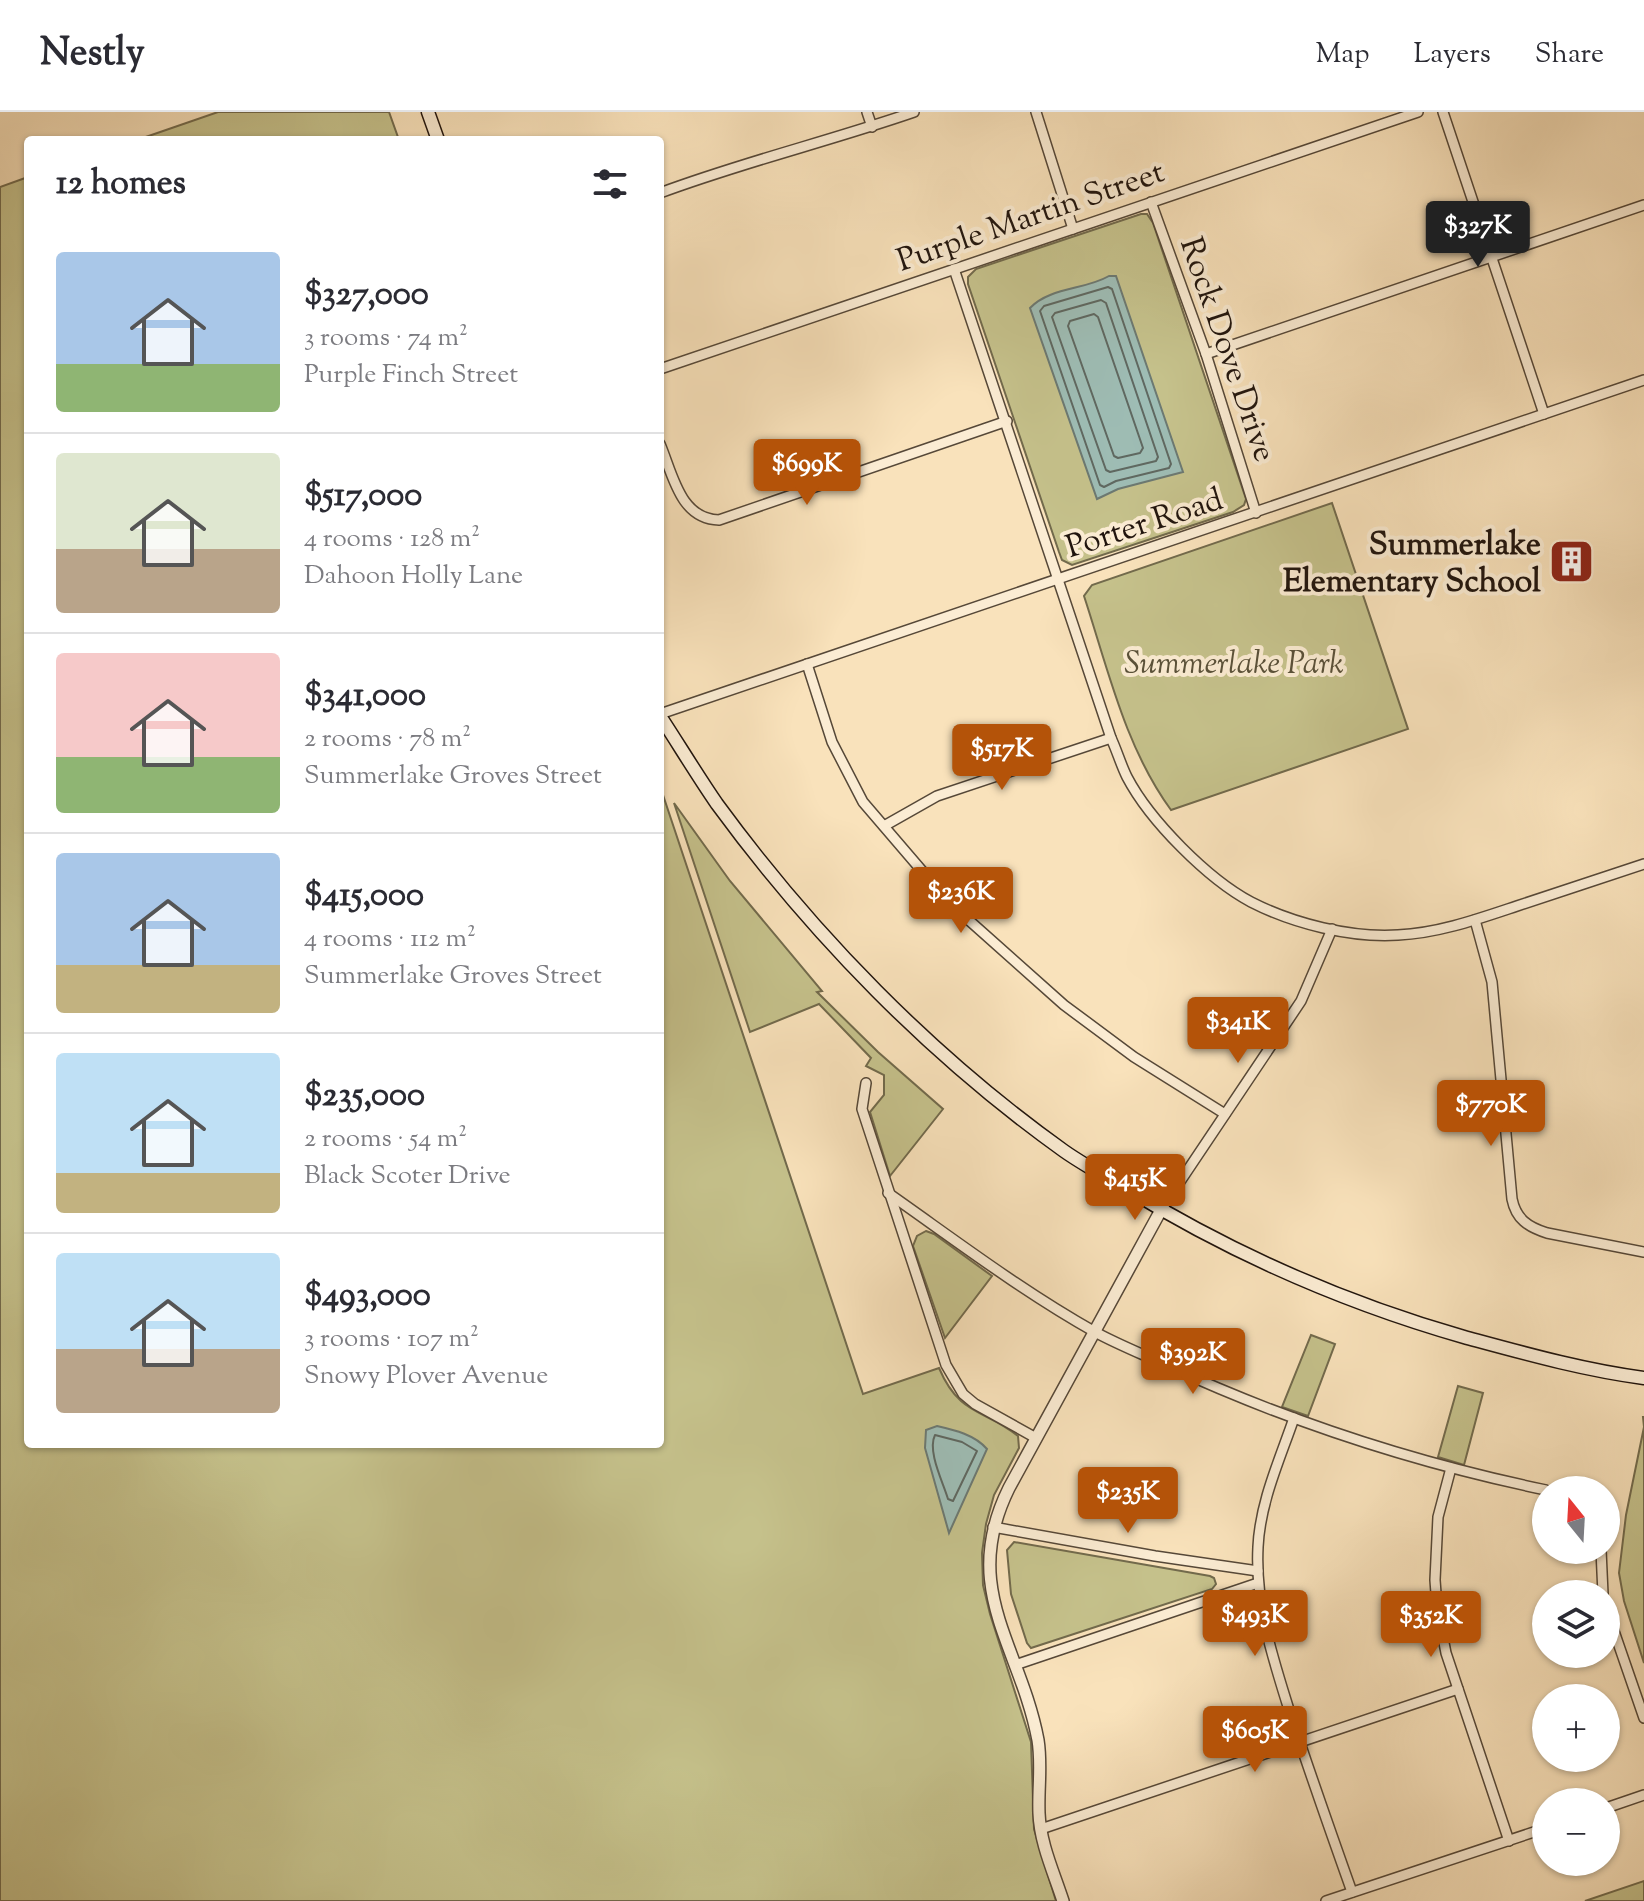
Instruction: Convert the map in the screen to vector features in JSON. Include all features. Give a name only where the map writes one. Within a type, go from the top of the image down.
[{"type":"main road","points":[[428,112],[437,136]]},
{"type":"main road","points":[[664,721],[716,802],[779,883],[866,979],[924,1037],[1065,1152],[1161,1210],[1239,1252],[1395,1317],[1524,1354],[1644,1378]]},
{"type":"street","points":[[867,112],[872,127]]},
{"type":"street","points":[[664,192],[724,169],[914,112]]},
{"type":"street","points":[[1036,112],[1073,229]]},
{"type":"street","name":"Purple Martin Street","points":[[664,368],[1418,112]]},
{"type":"street","points":[[1443,112],[1544,414]]},
{"type":"street","name":"Rock Dove Drive","points":[[1151,202],[1206,354],[1256,513]]},
{"type":"street","points":[[1206,354],[1644,205]]},
{"type":"street","points":[[954,269],[1111,738],[1128,778],[1144,803],[1194,859],[1251,901],[1289,917],[1362,935],[1399,935],[1444,928],[1644,864]]},
{"type":"street","name":"Porter Road","points":[[664,714],[1644,380]]},
{"type":"street","points":[[664,453],[687,507],[707,519],[719,520],[1007,421]]},
{"type":"street","points":[[807,664],[832,742],[863,802],[963,915],[1064,1005],[1134,1057],[1225,1114]]},
{"type":"street","points":[[884,826],[937,796],[1111,738]]},
{"type":"street","points":[[1475,920],[1492,982],[1514,1208],[1520,1220],[1535,1229],[1644,1252]]},
{"type":"street","points":[[1063,1901],[1041,1829],[1038,1742],[989,1582],[993,1527],[1036,1438],[1161,1210],[1301,1001],[1332,929]]},
{"type":"street","points":[[866,1083],[862,1109],[946,1365],[955,1383],[975,1404],[1036,1438]]},
{"type":"street","points":[[888,1193],[1095,1332],[1212,1387],[1294,1418],[1451,1468],[1532,1487]]},
{"type":"street","points":[[1294,1418],[1266,1497],[1258,1545],[1258,1583],[1265,1634],[1352,1892]]},
{"type":"street","points":[[1451,1468],[1438,1517],[1435,1580],[1441,1630],[1509,1841]]},
{"type":"street","points":[[993,1527],[1258,1571]]},
{"type":"street","points":[[1015,1665],[1258,1583]]},
{"type":"street","points":[[1620,1649],[1644,1718]]},
{"type":"street","points":[[1041,1829],[1458,1689]]},
{"type":"street","points":[[1620,1803],[1644,1795]]},
{"type":"street","points":[[1326,1901],[1532,1833]]},
{"type":"green space","points":[[218,112],[389,112],[398,136],[149,136]]},
{"type":"green space","points":[[24,178],[24,1448],[664,1448],[664,798],[863,1394],[939,1368],[947,1384],[965,1404],[1018,1436],[1019,1448],[994,1495],[986,1524],[982,1553],[983,1585],[1031,1742],[1034,1829],[1056,1901],[0,1901],[0,187]]},
{"type":"green space","points":[[1147,214],[1153,223],[1246,499],[1244,505],[1233,512],[1072,565],[1062,560],[1059,552],[968,277],[976,269]]},
{"type":"green space","name":"Summerlake Park","points":[[1332,503],[1408,729],[1171,810],[1155,786],[1130,734],[1084,596],[1092,585]]},
{"type":"green space","points":[[674,803],[730,881],[822,991],[817,992],[878,1052],[943,1109],[890,1176],[870,1112],[884,1095],[884,1075],[866,1066],[871,1058],[819,1004],[750,1032]]},
{"type":"green space","points":[[926,1231],[992,1276],[945,1338],[913,1246],[917,1236]]},
{"type":"green space","points":[[1311,1335],[1335,1344],[1308,1416],[1282,1407]]},
{"type":"green space","points":[[1458,1386],[1483,1393],[1464,1465],[1438,1457]]},
{"type":"green space","points":[[1644,1427],[1644,1663],[1624,1601],[1619,1573],[1626,1515]]},
{"type":"green space","points":[[1014,1542],[1210,1576],[1216,1584],[1212,1589],[1031,1648],[1011,1594],[1007,1550]]},
{"type":"green space","points":[[1644,1881],[1644,1901],[1585,1901]]},
{"type":"water","points":[[1116,276],[1183,472],[1118,489],[1097,499],[1030,308],[1047,296]]},
{"type":"water","points":[[937,1426],[958,1431],[987,1449],[949,1533],[925,1448],[926,1430]]},
{"type":"place","name":"Summerlake Elementary School","points":[[1572,561]]}]
